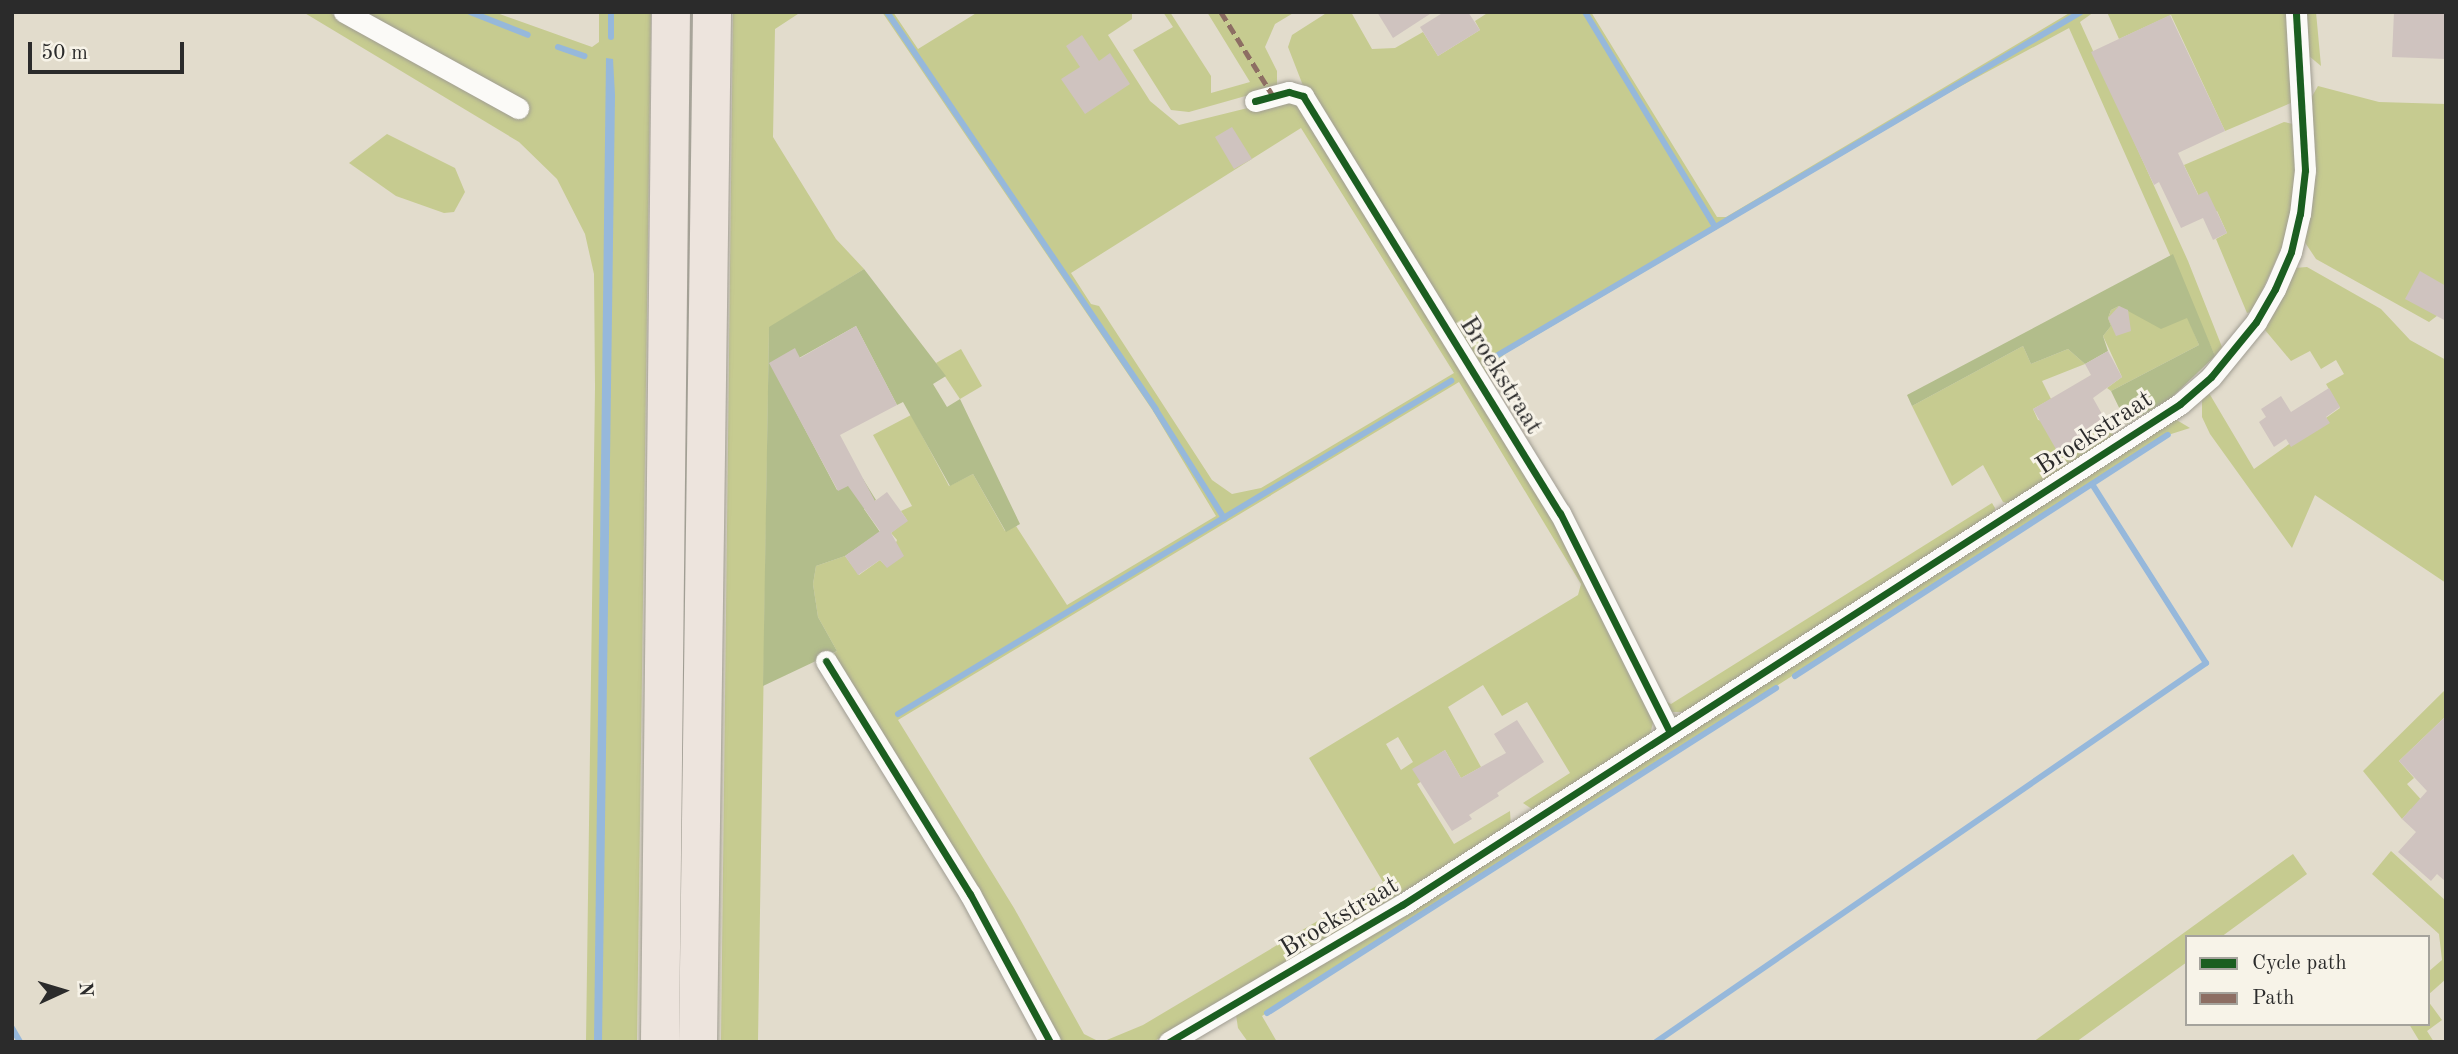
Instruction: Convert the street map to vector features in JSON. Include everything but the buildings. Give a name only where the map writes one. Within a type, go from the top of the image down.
[{"type":"highway","points":[[660,1042],[671,12]]},
{"type":"highway","points":[[698,1042],[712,12]]},
{"type":"street","points":[[344,12],[518,108]]},
{"type":"street","name":"Broekstraat","points":[[1169,1042],[1402,905],[2180,404],[2211,377],[2256,322],[2275,289],[2291,252],[2300,214],[2305,170],[2295,12]]},
{"type":"street","name":"Broekstraat","points":[[1255,101],[1289,92],[1303,96],[1560,513],[1669,731]]},
{"type":"street","points":[[826,661],[900,775],[1051,1042]]},
{"type":"green space","points":[[303,12],[328,12],[455,82],[357,12],[494,12],[592,47],[599,42],[599,12],[651,12],[637,1042],[586,1042],[595,387],[594,274],[585,234],[557,179],[519,142]]},
{"type":"green space","points":[[733,12],[801,12],[775,29],[773,137],[836,239],[864,269],[769,328],[758,1042],[721,1042]]},
{"type":"green space","points":[[882,12],[893,12],[918,49],[978,12],[1132,12],[1132,19],[1108,35],[1150,101],[1179,125],[1280,100],[1296,103],[1567,537],[1654,719],[1649,738],[1535,811],[1523,803],[1570,773],[1527,702],[1502,716],[1483,685],[1448,707],[1481,767],[1461,778],[1445,750],[1429,760],[1436,773],[1417,784],[1454,844],[1510,811],[1511,827],[1153,1042],[1102,1042],[1143,1025],[1383,882],[1309,758],[1578,595],[1581,584],[1459,382],[898,720],[1014,908],[1084,1034],[1100,1042],[1060,1042],[923,798],[831,655],[837,651],[818,617],[813,584],[816,566],[845,556],[859,575],[880,560],[887,567],[897,540],[891,533],[907,520],[901,511],[912,506],[873,435],[911,415],[949,486],[973,474],[1005,531],[1016,526],[1067,605],[1216,516],[1153,411]],"holes":[[[1301,128],[1454,373],[1261,488],[1232,494],[1212,480],[1099,306],[1091,304],[1071,273]],[[1398,737],[1413,762],[1401,770],[1386,744]]]},
{"type":"green space","points":[[1163,12],[1170,12],[1211,76],[1211,93],[1250,82],[1207,12],[1295,12],[1275,24],[1265,47],[1277,71],[1277,87],[1189,112],[1171,110],[1133,50],[1173,27]]},
{"type":"green space","points":[[1328,12],[1351,12],[1372,49],[1395,48],[1423,32],[1438,56],[1480,30],[1475,21],[1489,12],[1591,12],[1717,217],[1726,217],[2071,12],[2094,12],[2080,22],[2188,261],[2222,347],[2215,356],[2069,28],[1948,93],[1506,353],[1487,370],[1487,378],[1586,541],[1663,700],[1671,704],[1992,503],[1995,508],[1994,515],[1687,712],[1670,712],[1309,101],[1288,47],[1292,35]]},
{"type":"green space","points":[[2107,12],[2289,12],[2293,102],[2225,131],[2171,15],[2119,39]]},
{"type":"green space","points":[[2306,12],[2316,12],[2321,66],[2309,56]]},
{"type":"green space","points":[[2318,86],[2379,102],[2446,104],[2446,309],[2429,322],[2316,259],[2304,241],[2314,174],[2311,98]]},
{"type":"green space","points":[[2284,122],[2298,125],[2298,169],[2287,236],[2253,311],[2247,313],[2216,239],[2227,233],[2217,211],[2208,215],[2184,165]]},
{"type":"green space","points":[[387,134],[455,168],[465,192],[454,212],[444,213],[396,196],[349,163]]},
{"type":"green space","points":[[2173,254],[2215,356],[2171,398],[2127,424],[2111,391],[2199,345],[2187,318],[2161,329],[2119,306],[2111,310],[2108,318],[2111,326],[2103,336],[2108,351],[2085,364],[2068,349],[2031,364],[2023,346],[1912,406],[1907,395]]},
{"type":"green space","points":[[2307,267],[2381,309],[2410,340],[2446,360],[2446,583],[2315,495],[2292,548],[2210,434],[2202,417],[2202,399],[2209,393],[2254,469],[2340,408],[2326,384],[2344,374],[2336,360],[2321,369],[2310,351],[2291,361],[2265,330],[2294,268]]},
{"type":"green space","points":[[864,269],[946,376],[933,384],[947,407],[960,399],[1020,524],[1006,532],[973,474],[950,486],[903,402],[897,405],[856,326],[799,358],[770,363],[837,490],[863,479],[876,500],[864,509],[880,532],[845,556],[816,566],[813,584],[818,617],[837,651],[763,686],[769,327]]},
{"type":"green space","points":[[2119,306],[2188,318],[2199,345],[2111,391],[2107,388],[2122,377],[2103,336],[2111,326],[2108,318],[2111,310]]},
{"type":"green space","points":[[2023,346],[2031,364],[2068,349],[2085,364],[2042,381],[2051,399],[2033,409],[2038,420],[2093,431],[2107,423],[2114,437],[2011,504],[2003,502],[1983,465],[1952,486],[1912,406]]},
{"type":"green space","points":[[961,349],[982,386],[960,399],[936,363]]},
{"type":"green space","points":[[2175,419],[2190,428],[2168,435],[1262,1016],[1277,1042],[1248,1042],[1238,1028],[1236,1015],[1462,877]]},
{"type":"green space","points":[[2446,689],[2446,716],[2399,761],[2414,778],[2407,784],[2426,805],[2418,815],[2411,809],[2402,819],[2363,771]]},
{"type":"green space","points":[[2391,851],[2446,901],[2446,979],[2430,993],[2430,970],[2442,960],[2439,934],[2372,874]]},
{"type":"green space","points":[[2293,854],[2307,874],[2224,935],[2185,935],[2185,963],[2076,1042],[2033,1042]]},
{"type":"green space","points":[[2430,1004],[2442,1020],[2427,1031],[2434,1042],[2420,1042],[2410,1026],[2430,1026]]},
{"type":"water","points":[[606,58],[613,59],[615,95],[602,1042],[594,1042]]},
{"type":"waterway","points":[[470,12],[528,35]]},
{"type":"waterway","points":[[611,12],[611,37]]},
{"type":"waterway","points":[[887,12],[1156,410],[1224,518]]},
{"type":"waterway","points":[[1585,12],[1715,227]]},
{"type":"waterway","points":[[1486,362],[2081,12]]},
{"type":"waterway","points":[[558,47],[584,56]]},
{"type":"waterway","points":[[898,714],[1451,381]]},
{"type":"waterway","points":[[1795,676],[2168,435]]},
{"type":"waterway","points":[[1656,1042],[2206,663],[2092,484]]},
{"type":"waterway","points":[[1267,1013],[1776,688]]},
{"type":"waterway","points":[[12,1028],[20,1042]]},
{"type":"marked path","points":[[1221,12],[1273,96]]},
{"type":"cycle path","points":[[1169,1042],[1402,905],[2180,404],[2211,377],[2256,322],[2275,289],[2291,252],[2300,214],[2305,170],[2296,12]]},
{"type":"cycle path","points":[[1255,101],[1289,92],[1303,96],[1560,513],[1669,731]]},
{"type":"cycle path","points":[[826,661],[970,894],[1050,1042]]}]
